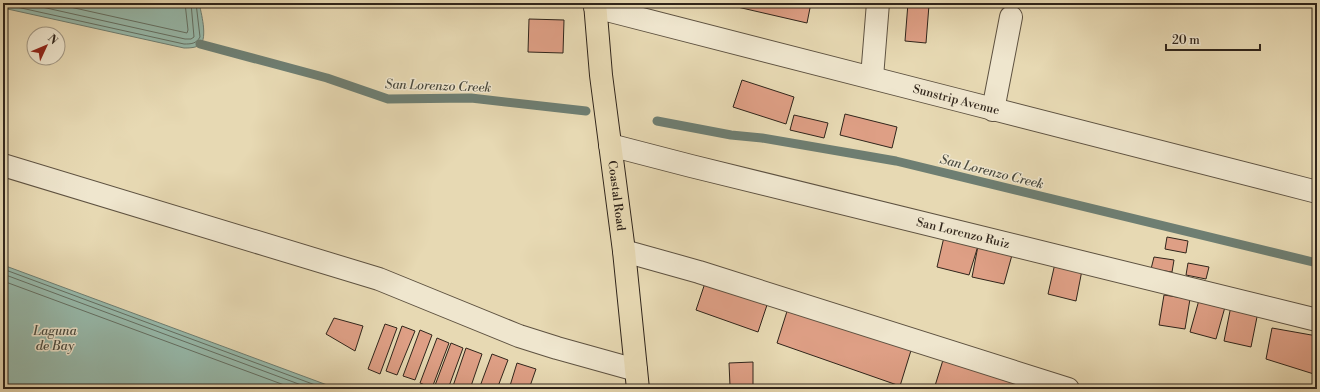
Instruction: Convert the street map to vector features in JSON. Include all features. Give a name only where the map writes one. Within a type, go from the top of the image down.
[{"type":"main road","name":"Coastal Road","points":[[595,5],[610,145],[624,251],[637,380]]},
{"type":"street","points":[[872,77],[878,3]]},
{"type":"street","name":"Sunstrip Avenue","points":[[595,5],[993,110],[1317,192]]},
{"type":"street","points":[[993,110],[1011,16]]},
{"type":"street","name":"San Lorenzo Ruiz","points":[[610,145],[1317,320]]},
{"type":"street","points":[[3,165],[379,279],[519,336],[557,348],[637,380]]},
{"type":"street","points":[[624,251],[699,272],[1068,389]]},
{"type":"water","points":[[3,3],[199,3],[204,37],[200,45],[184,48],[3,8]]},
{"type":"water","name":"Laguna de Bay","points":[[3,265],[338,389],[3,389]]},
{"type":"building","points":[[720,3],[811,3],[807,23]]},
{"type":"building","points":[[908,3],[929,5],[926,43],[905,41]]},
{"type":"building","points":[[529,19],[564,20],[563,53],[528,52]]},
{"type":"building","points":[[742,80],[794,97],[786,124],[733,107]]},
{"type":"building","points":[[845,114],[897,127],[892,148],[840,135]]},
{"type":"building","points":[[794,115],[828,123],[824,138],[790,130]]},
{"type":"building","points":[[944,237],[978,246],[969,275],[937,267]]},
{"type":"building","points":[[1167,237],[1188,241],[1186,253],[1165,249]]},
{"type":"building","points":[[978,246],[1012,255],[1004,284],[972,277]]},
{"type":"building","points":[[1154,257],[1174,260],[1172,272],[1151,269]]},
{"type":"building","points":[[1056,259],[1083,265],[1076,301],[1048,294]]},
{"type":"building","points":[[1188,263],[1209,267],[1206,279],[1186,275]]},
{"type":"building","points":[[705,283],[767,305],[758,332],[696,310]]},
{"type":"building","points":[[1164,295],[1190,299],[1185,329],[1159,325]]},
{"type":"building","points":[[1199,300],[1225,307],[1216,339],[1190,332]]},
{"type":"building","points":[[789,305],[913,344],[900,386],[777,343]]},
{"type":"building","points":[[1231,306],[1258,312],[1251,347],[1224,341]]},
{"type":"building","points":[[334,318],[363,326],[355,351],[326,334]]},
{"type":"building","points":[[385,324],[397,328],[380,374],[368,369]]},
{"type":"building","points":[[402,326],[415,331],[397,375],[386,371]]},
{"type":"building","points":[[1272,328],[1317,336],[1317,375],[1266,359]]},
{"type":"building","points":[[420,330],[432,335],[415,380],[403,376]]},
{"type":"building","points":[[437,338],[449,343],[432,388],[420,383]]},
{"type":"building","points":[[451,343],[463,348],[448,389],[436,389],[434,388]]},
{"type":"building","points":[[466,348],[482,354],[470,389],[452,389]]},
{"type":"building","points":[[492,354],[508,360],[497,389],[479,389]]},
{"type":"building","points":[[943,360],[1038,389],[934,389]]},
{"type":"building","points":[[753,362],[753,385],[730,386],[729,363]]},
{"type":"building","points":[[517,363],[536,369],[529,389],[509,389]]},
{"type":"waterway","name":"San Lorenzo Creek","points":[[200,44],[327,78],[388,99],[471,98],[586,111]]},
{"type":"waterway","name":"San Lorenzo Creek","points":[[657,121],[731,135],[762,138],[896,161],[1317,263]]}]
